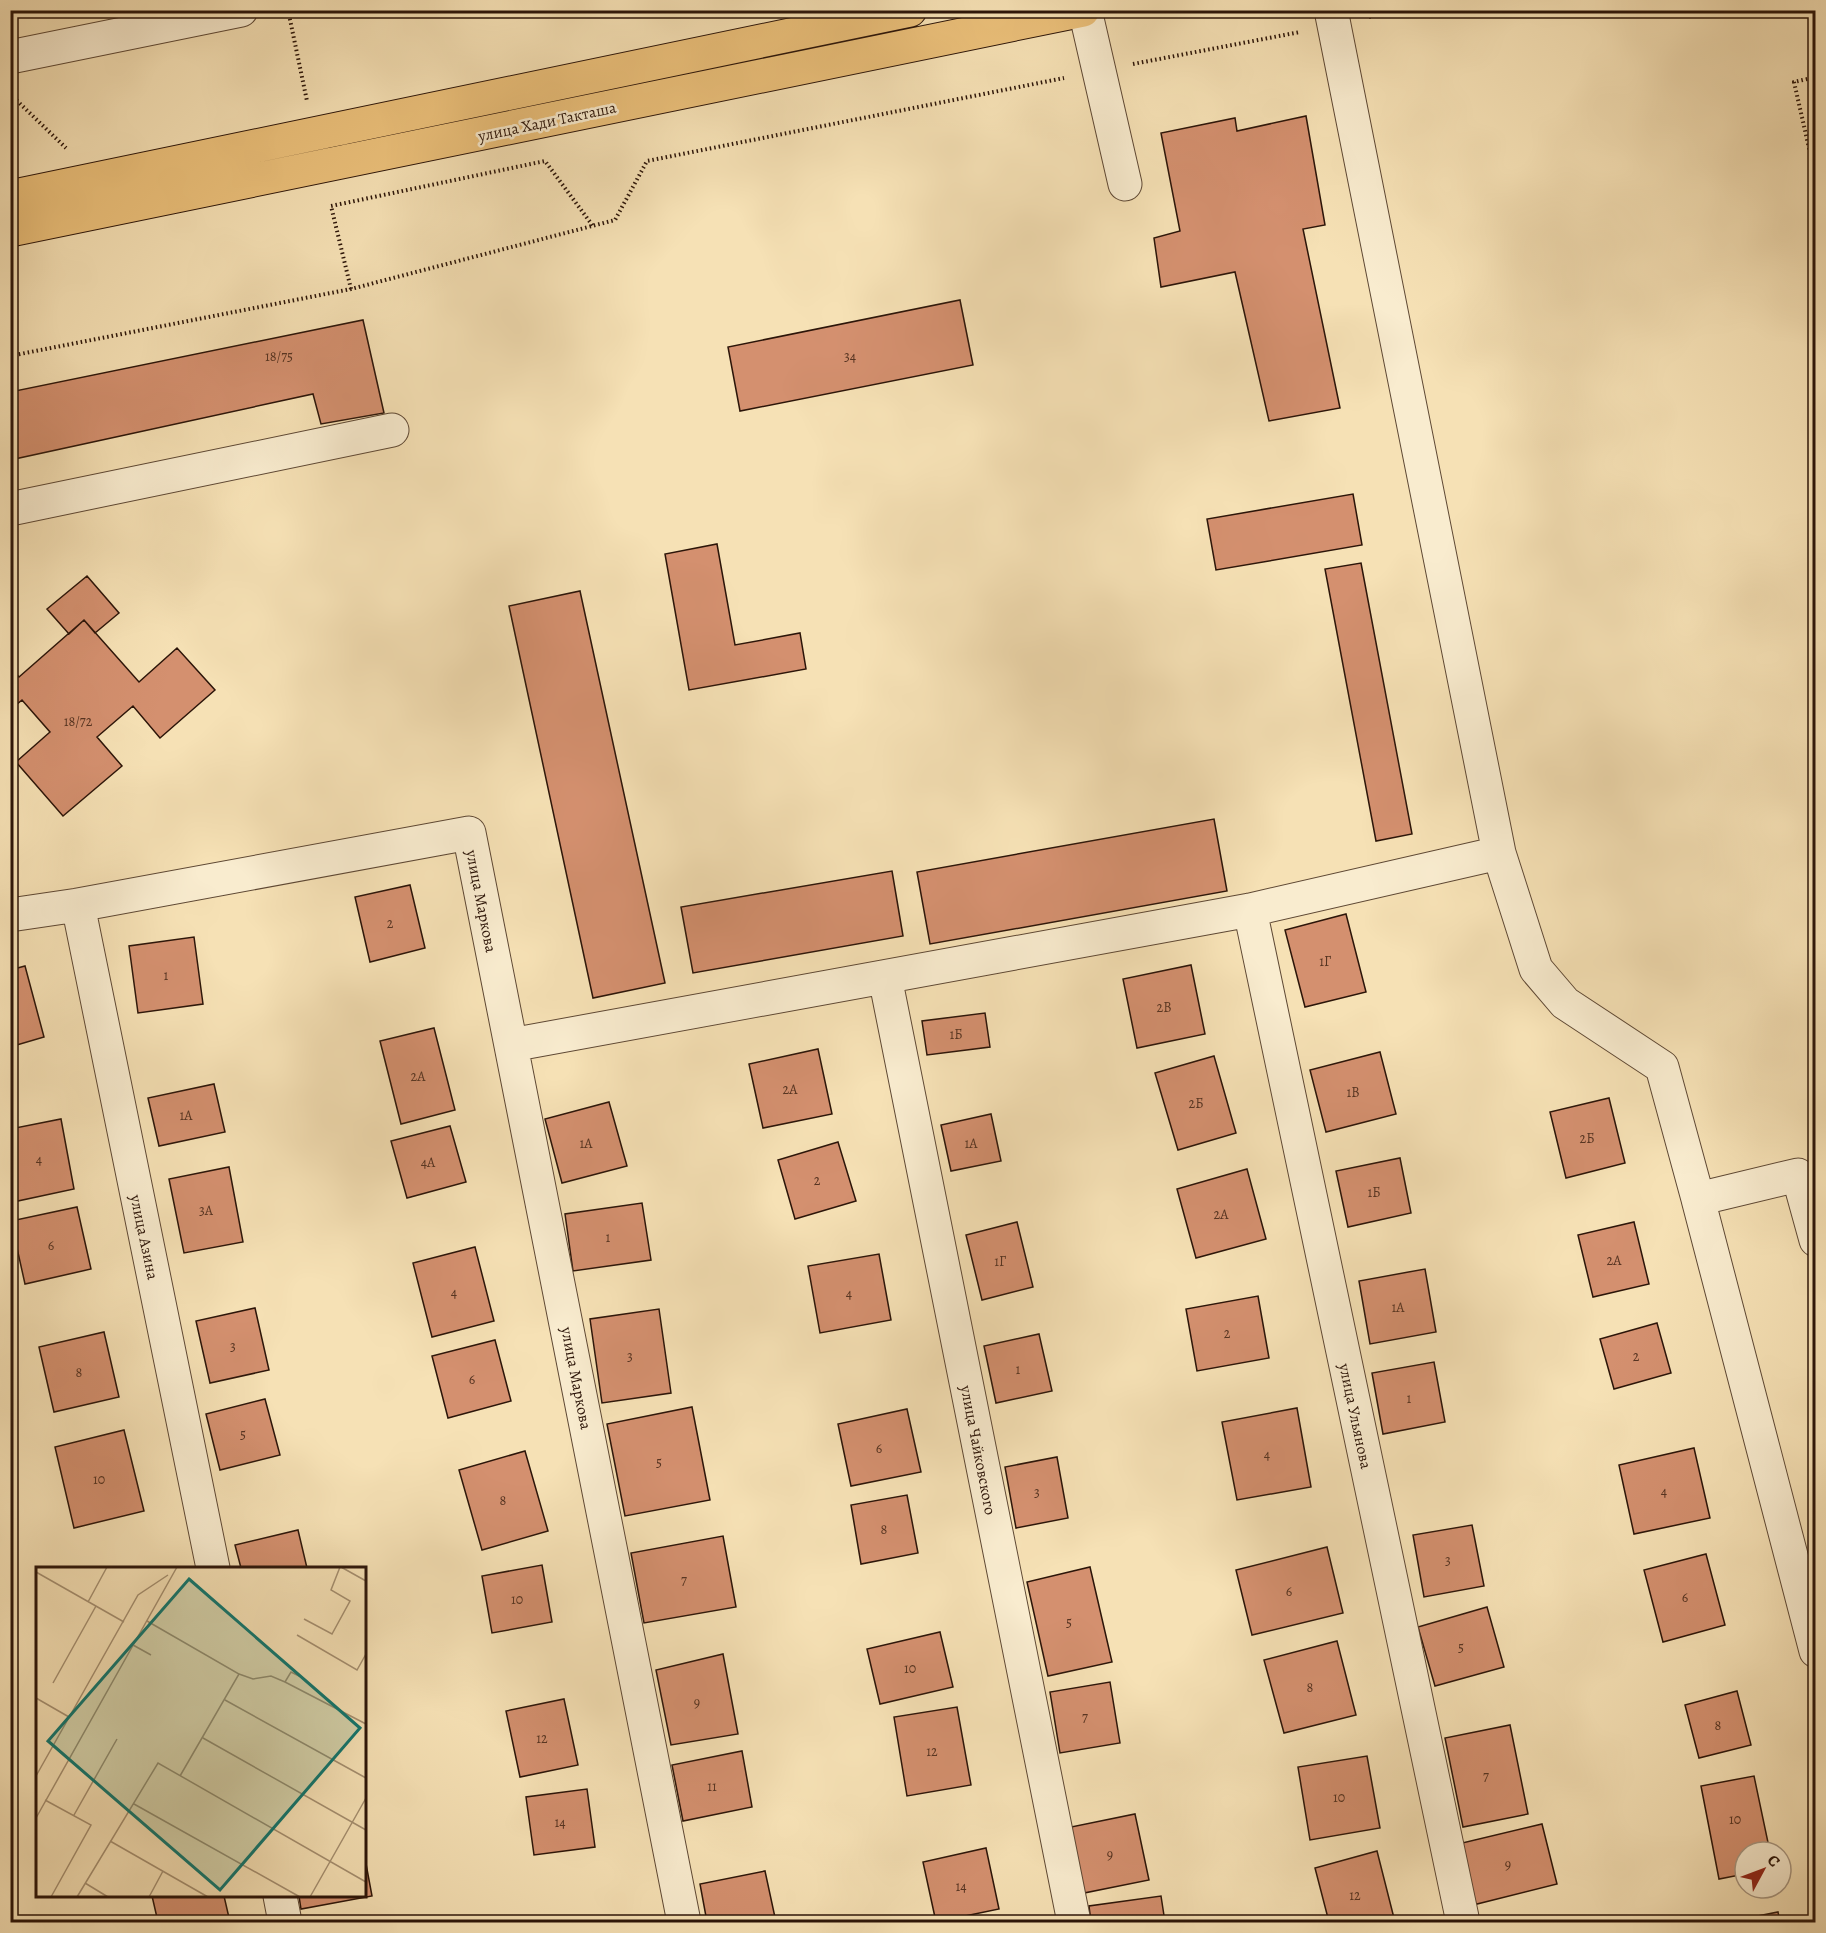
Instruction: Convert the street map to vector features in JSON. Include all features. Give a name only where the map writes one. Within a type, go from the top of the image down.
[{"type":"main road","name":"улица Хади Такташа","points":[[10,197],[910,10]]},
{"type":"main road","name":"улица Хади Такташа","points":[[10,230],[1084,10]]},
{"type":"street","points":[[10,57],[241,10]]},
{"type":"street","points":[[1084,10],[1125,184]]},
{"type":"street","points":[[1332,18],[1499,853],[1536,969],[1565,1003],[1662,1067],[1815,1651]]},
{"type":"street","points":[[10,508],[392,430]]},
{"type":"street","name":"улица Маркова","points":[[78,905],[469,833],[684,1923]]},
{"type":"street","points":[[511,1045],[1250,910],[1499,853]]},
{"type":"street","points":[[10,915],[78,905]]},
{"type":"street","name":"улица Азина","points":[[78,905],[213,1567]]},
{"type":"street","name":"улица Ульянова","points":[[1250,910],[1463,1923]]},
{"type":"street","name":"улица Чайковского","points":[[885,977],[1074,1923]]},
{"type":"street","points":[[1698,1199],[1798,1175],[1815,1240]]},
{"type":"street","points":[[280,1897],[285,1923]]},
{"type":"path","points":[[288,10],[308,103],[297,105]]},
{"type":"path","points":[[10,356],[351,289],[615,220],[646,161],[1099,71],[1332,18],[1401,10]]},
{"type":"path","points":[[1815,77],[1794,82],[1815,179]]},
{"type":"path","points":[[10,94],[70,152]]},
{"type":"path","points":[[351,289],[331,206],[545,160],[593,226]]},
{"type":"building","points":[[1306,116],[1325,225],[1303,229],[1340,408],[1269,421],[1235,272],[1161,287],[1154,238],[1180,231],[1161,133],[1235,118],[1237,131]]},
{"type":"building","points":[[960,300],[973,365],[740,411],[728,347]]},
{"type":"building","points":[[363,320],[384,413],[321,424],[313,394],[10,460],[10,392]]},
{"type":"building","points":[[1353,494],[1362,545],[1216,570],[1207,519]]},
{"type":"building","points":[[717,544],[735,645],[800,633],[806,669],[689,690],[665,554]]},
{"type":"building","points":[[1361,563],[1412,834],[1376,841],[1325,569]]},
{"type":"building","points":[[87,576],[119,613],[95,633],[84,620],[69,634],[47,609]]},
{"type":"building","points":[[580,591],[665,983],[593,998],[509,606]]},
{"type":"building","points":[[84,620],[139,682],[177,648],[215,690],[160,738],[133,706],[97,737],[122,766],[63,816],[16,762],[50,732],[22,700],[10,710],[10,667],[19,677]]},
{"type":"building","points":[[1214,819],[1227,891],[930,944],[917,872]]},
{"type":"building","points":[[892,871],[903,936],[693,973],[681,907]]},
{"type":"building","points":[[410,885],[425,948],[370,962],[355,897]]},
{"type":"building","points":[[1346,914],[1366,992],[1305,1007],[1285,930]]},
{"type":"building","points":[[194,937],[203,1004],[138,1013],[129,946]]},
{"type":"building","points":[[1191,965],[1205,1034],[1137,1048],[1123,979]]},
{"type":"building","points":[[25,966],[44,1037],[10,1047],[10,970]]},
{"type":"building","points":[[985,1013],[990,1047],[927,1055],[922,1021]]},
{"type":"building","points":[[434,1028],[455,1110],[401,1124],[380,1041]]},
{"type":"building","points":[[818,1049],[832,1114],[763,1128],[749,1064]]},
{"type":"building","points":[[1380,1052],[1396,1114],[1326,1132],[1310,1070]]},
{"type":"building","points":[[1214,1056],[1236,1133],[1178,1150],[1155,1073]]},
{"type":"building","points":[[214,1084],[225,1132],[159,1146],[148,1098]]},
{"type":"building","points":[[1609,1098],[1625,1163],[1566,1178],[1550,1112]]},
{"type":"building","points":[[609,1102],[627,1166],[562,1183],[545,1119]]},
{"type":"building","points":[[991,1114],[1001,1161],[951,1171],[941,1125]]},
{"type":"building","points":[[61,1119],[74,1189],[13,1202],[10,1189],[10,1129]]},
{"type":"building","points":[[450,1126],[466,1182],[407,1198],[391,1141]]},
{"type":"building","points":[[838,1142],[856,1201],[795,1219],[778,1160]]},
{"type":"building","points":[[1400,1158],[1411,1213],[1348,1227],[1336,1171]]},
{"type":"building","points":[[229,1167],[243,1242],[184,1253],[169,1179]]},
{"type":"building","points":[[1247,1169],[1266,1239],[1196,1258],[1177,1189]]},
{"type":"building","points":[[642,1203],[651,1260],[573,1271],[565,1214]]},
{"type":"building","points":[[77,1207],[91,1269],[25,1284],[11,1221]]},
{"type":"building","points":[[1017,1222],[1033,1287],[982,1300],[966,1235]]},
{"type":"building","points":[[1634,1222],[1649,1284],[1593,1297],[1578,1235]]},
{"type":"building","points":[[475,1247],[494,1321],[432,1337],[413,1263]]},
{"type":"building","points":[[879,1254],[891,1320],[820,1333],[808,1266]]},
{"type":"building","points":[[1425,1269],[1436,1332],[1370,1344],[1359,1281]]},
{"type":"building","points":[[1258,1296],[1269,1358],[1197,1371],[1186,1309]]},
{"type":"building","points":[[255,1308],[269,1370],[210,1383],[196,1321]]},
{"type":"building","points":[[659,1309],[671,1393],[602,1403],[590,1319]]},
{"type":"building","points":[[1657,1323],[1671,1373],[1614,1389],[1600,1339]]},
{"type":"building","points":[[104,1332],[119,1397],[54,1412],[39,1347]]},
{"type":"building","points":[[1039,1334],[1052,1391],[996,1403],[984,1346]]},
{"type":"building","points":[[495,1340],[511,1401],[448,1418],[432,1356]]},
{"type":"building","points":[[1434,1362],[1445,1422],[1383,1434],[1372,1373]]},
{"type":"building","points":[[265,1399],[280,1455],[220,1470],[206,1414]]},
{"type":"building","points":[[692,1407],[710,1500],[625,1516],[607,1424]]},
{"type":"building","points":[[1297,1408],[1311,1487],[1237,1500],[1222,1422]]},
{"type":"building","points":[[907,1409],[921,1472],[851,1486],[838,1424]]},
{"type":"building","points":[[124,1430],[144,1511],[74,1528],[55,1447]]},
{"type":"building","points":[[1694,1448],[1710,1518],[1634,1534],[1619,1465]]},
{"type":"building","points":[[525,1451],[548,1531],[482,1550],[459,1470]]},
{"type":"building","points":[[1057,1457],[1068,1518],[1016,1528],[1005,1467]]},
{"type":"building","points":[[907,1495],[918,1553],[861,1564],[851,1505]]},
{"type":"building","points":[[1472,1525],[1484,1586],[1424,1597],[1413,1535]]},
{"type":"building","points":[[298,1530],[307,1567],[241,1567],[235,1545]]},
{"type":"building","points":[[723,1536],[736,1607],[644,1623],[631,1553]]},
{"type":"building","points":[[1327,1547],[1343,1613],[1252,1635],[1236,1570]]},
{"type":"building","points":[[1706,1554],[1725,1625],[1663,1642],[1644,1570]]},
{"type":"building","points":[[542,1565],[552,1622],[492,1633],[482,1576]]},
{"type":"building","points":[[1090,1567],[1112,1662],[1048,1676],[1027,1582]]},
{"type":"building","points":[[1487,1607],[1504,1667],[1435,1686],[1418,1627]]},
{"type":"building","points":[[940,1632],[953,1687],[880,1704],[867,1649]]},
{"type":"building","points":[[1337,1641],[1356,1715],[1284,1733],[1264,1660]]},
{"type":"building","points":[[723,1654],[738,1734],[671,1745],[656,1670]]},
{"type":"building","points":[[1110,1682],[1120,1743],[1060,1753],[1050,1692]]},
{"type":"building","points":[[1737,1691],[1751,1745],[1699,1758],[1685,1705]]},
{"type":"building","points":[[564,1699],[578,1765],[520,1777],[506,1711]]},
{"type":"building","points":[[957,1707],[971,1785],[907,1796],[894,1717]]},
{"type":"building","points":[[1510,1725],[1528,1814],[1463,1827],[1445,1738]]},
{"type":"building","points":[[742,1751],[752,1807],[683,1821],[672,1765]]},
{"type":"building","points":[[1367,1756],[1380,1828],[1310,1840],[1298,1767]]},
{"type":"building","points":[[1754,1776],[1767,1840],[1733,1840],[1733,1876],[1719,1879],[1701,1786]]},
{"type":"building","points":[[587,1789],[595,1847],[534,1855],[526,1797]]},
{"type":"building","points":[[1135,1814],[1149,1880],[1084,1893],[1071,1827]]},
{"type":"building","points":[[1542,1824],[1557,1884],[1473,1905],[1458,1844]]},
{"type":"building","points":[[986,1848],[999,1909],[936,1922],[923,1862]]},
{"type":"building","points":[[1377,1851],[1395,1922],[1329,1922],[1315,1868]]},
{"type":"building","points":[[366,1864],[372,1896],[301,1909],[299,1897],[366,1897]]},
{"type":"building","points":[[765,1871],[776,1922],[707,1922],[700,1884]]},
{"type":"building","points":[[1161,1896],[1165,1922],[1091,1922],[1089,1906]]},
{"type":"building","points":[[152,1897],[224,1897],[230,1922],[158,1922]]},
{"type":"building","points":[[1778,1912],[1780,1922],[1728,1922]]}]
